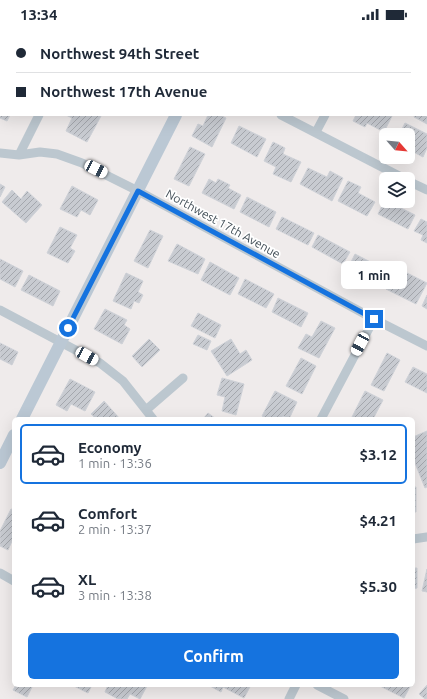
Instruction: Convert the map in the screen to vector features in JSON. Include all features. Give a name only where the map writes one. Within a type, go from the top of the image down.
[{"type":"street","points":[[20,155],[39,116]]},
{"type":"street","points":[[23,417],[176,116]]},
{"type":"street","points":[[283,116],[392,172]]},
{"type":"street","points":[[316,132],[324,116]]},
{"type":"street","name":"Northwest 17th Avenue","points":[[0,153],[20,155],[40,152],[57,154],[82,162],[427,346]]},
{"type":"street","points":[[415,184],[427,190]]},
{"type":"street","points":[[0,310],[100,363],[123,381],[151,417]]},
{"type":"street","points":[[322,417],[374,319]]},
{"type":"street","points":[[146,410],[183,378]]},
{"type":"street","points":[[0,463],[12,439]]},
{"type":"street","points":[[415,539],[427,537]]},
{"type":"street","points":[[0,573],[12,580]]},
{"type":"street","points":[[289,699],[295,687]]},
{"type":"street","points":[[321,687],[344,699]]},
{"type":"building","points":[[0,116],[10,116],[7,121],[0,118]]},
{"type":"building","points":[[68,116],[101,116],[87,142],[66,131],[72,118]]},
{"type":"building","points":[[208,116],[222,116],[226,118],[212,147],[192,136],[198,124],[203,126]]},
{"type":"building","points":[[356,116],[392,116],[386,128],[379,128],[379,129],[367,123],[365,127],[353,121]]},
{"type":"building","points":[[427,116],[427,124],[414,117]]},
{"type":"building","points":[[405,123],[415,128],[402,128]]},
{"type":"building","points":[[239,126],[266,139],[257,157],[231,143]]},
{"type":"building","points":[[415,128],[427,134],[427,148],[423,157],[415,153]]},
{"type":"building","points":[[273,142],[285,148],[283,154],[301,162],[291,182],[273,174],[276,167],[264,161]]},
{"type":"building","points":[[190,147],[205,154],[189,186],[174,179]]},
{"type":"building","points":[[308,168],[327,177],[330,171],[343,178],[332,201],[300,184]]},
{"type":"building","points":[[209,179],[216,183],[218,179],[230,185],[228,188],[241,195],[234,209],[202,193]]},
{"type":"building","points":[[348,181],[361,187],[358,193],[375,202],[367,216],[338,201]]},
{"type":"building","points":[[0,184],[5,187],[0,197]]},
{"type":"building","points":[[72,186],[98,200],[90,215],[81,210],[77,217],[60,209]]},
{"type":"building","points":[[12,190],[21,199],[27,191],[42,205],[26,223],[2,202]]},
{"type":"building","points":[[247,197],[276,212],[269,227],[240,212]]},
{"type":"building","points":[[381,208],[401,208],[415,215],[408,229],[378,214]]},
{"type":"building","points":[[282,217],[314,233],[308,245],[276,229]]},
{"type":"building","points":[[421,219],[427,222],[427,243],[421,240],[423,235],[414,231]]},
{"type":"building","points":[[60,227],[77,235],[70,248],[75,251],[68,263],[47,253]]},
{"type":"building","points":[[150,230],[163,236],[148,268],[134,261]]},
{"type":"building","points":[[318,235],[350,252],[343,264],[312,247]]},
{"type":"building","points":[[177,244],[205,259],[198,274],[168,261]]},
{"type":"building","points":[[355,254],[386,270],[379,284],[348,268]]},
{"type":"building","points":[[0,259],[23,271],[15,287],[0,279]]},
{"type":"building","points":[[210,262],[239,278],[230,295],[201,280]]},
{"type":"building","points":[[397,268],[427,283],[416,304],[386,289]]},
{"type":"building","points":[[126,273],[143,281],[138,292],[143,295],[139,303],[134,301],[131,309],[113,301]]},
{"type":"building","points":[[29,275],[60,291],[53,306],[21,290]]},
{"type":"building","points":[[245,279],[274,294],[266,308],[238,294]]},
{"type":"building","points":[[427,295],[427,309],[422,306]]},
{"type":"building","points":[[278,298],[308,313],[301,327],[272,312]]},
{"type":"building","points":[[105,309],[127,320],[124,325],[130,329],[122,344],[94,329]]},
{"type":"building","points":[[198,313],[221,325],[215,338],[191,326]]},
{"type":"building","points":[[321,321],[335,328],[319,358],[298,348],[306,334],[312,337]]},
{"type":"building","points":[[198,335],[211,341],[207,350],[193,344]]},
{"type":"building","points":[[149,339],[160,350],[142,367],[132,356]]},
{"type":"building","points":[[231,339],[240,354],[246,350],[252,360],[227,376],[211,351]]},
{"type":"building","points":[[0,343],[18,352],[12,365],[0,359]]},
{"type":"building","points":[[387,353],[400,360],[384,391],[371,385]]},
{"type":"building","points":[[301,358],[316,366],[302,394],[286,386]]},
{"type":"building","points":[[413,367],[427,374],[427,393],[405,382]]},
{"type":"building","points":[[222,378],[244,384],[236,415],[222,411],[225,397],[217,395]]},
{"type":"building","points":[[70,379],[95,392],[85,411],[71,404],[67,411],[56,405]]},
{"type":"building","points":[[275,391],[297,402],[290,417],[262,416]]},
{"type":"building","points":[[365,391],[383,400],[374,417],[352,417]]},
{"type":"building","points":[[104,401],[118,417],[94,417],[91,414]]},
{"type":"building","points":[[208,413],[213,417],[205,417]]},
{"type":"building","points":[[427,431],[427,487],[425,488],[415,463],[415,436]]},
{"type":"building","points":[[415,487],[416,487],[415,512]]},
{"type":"building","points":[[12,509],[12,541],[8,550],[0,546],[0,531]]},
{"type":"building","points":[[415,568],[417,568],[417,588],[415,588]]},
{"type":"building","points":[[427,569],[427,592],[422,591]]},
{"type":"building","points":[[427,685],[427,699],[425,699],[419,694]]},
{"type":"building","points":[[15,687],[32,687],[27,697],[13,690]]},
{"type":"building","points":[[76,687],[91,687],[88,693]]},
{"type":"building","points":[[107,687],[146,687],[140,699],[130,694],[127,699],[118,699],[105,692]]},
{"type":"building","points":[[212,687],[223,687],[221,692]]},
{"type":"building","points":[[223,687],[250,687],[244,698]]},
{"type":"building","points":[[382,687],[410,687],[404,698]]},
{"type":"route","points":[[68,328],[138,191],[374,319]]}]
